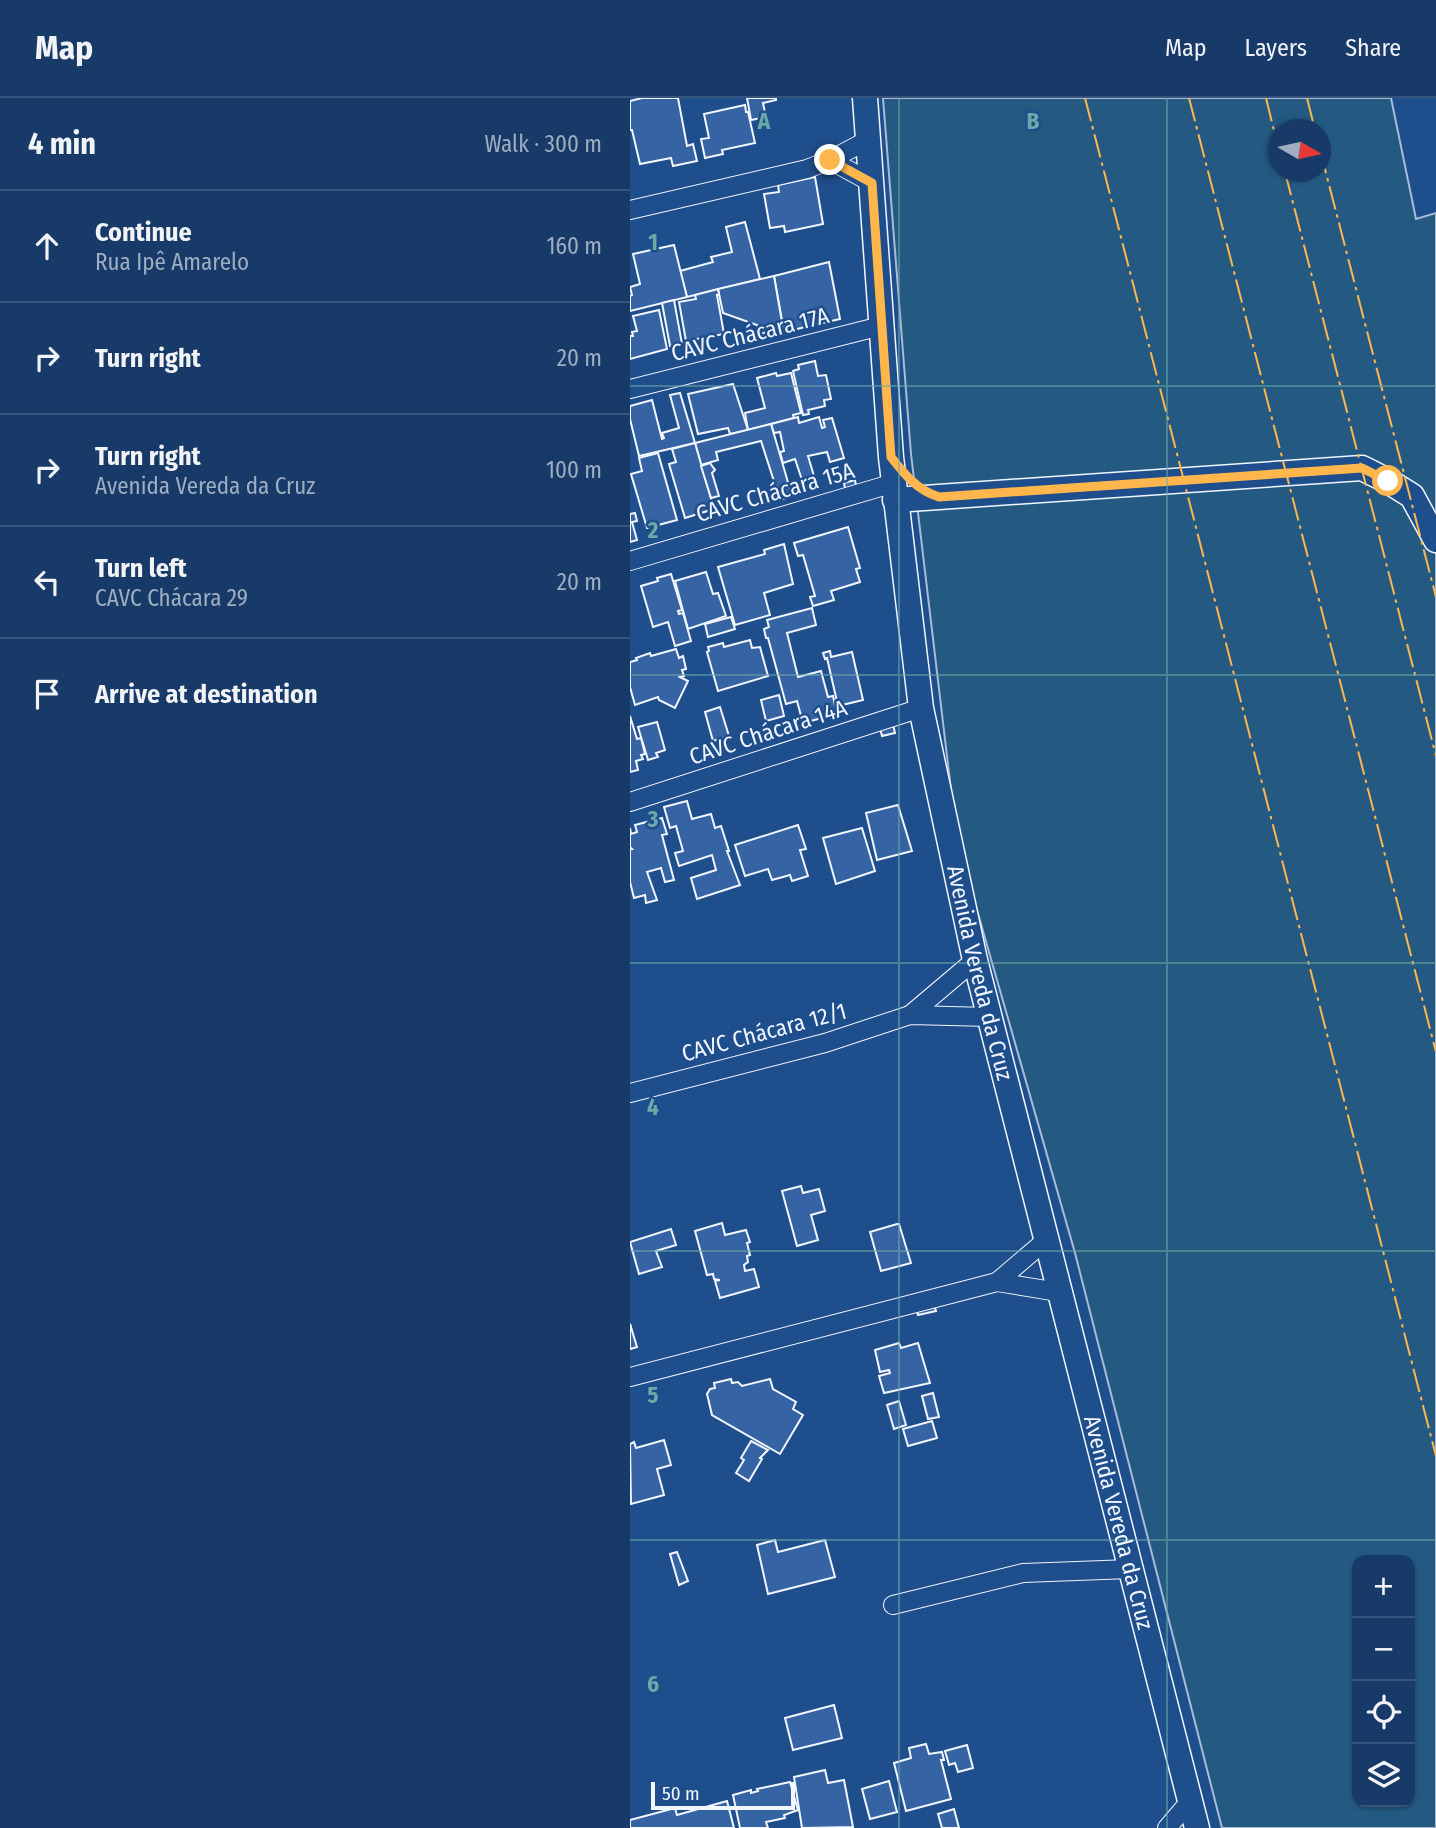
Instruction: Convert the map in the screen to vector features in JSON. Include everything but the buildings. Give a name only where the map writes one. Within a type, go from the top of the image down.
[{"type":"street","name":"Avenida Vereda da Cruz","points":[[864,98],[891,457],[921,708],[989,1017],[1197,1828]]},
{"type":"street","points":[[630,210],[807,169],[868,140]]},
{"type":"street","points":[[830,160],[872,183]]},
{"type":"street","name":"CAVC Chácara 17A","points":[[630,389],[881,326]]},
{"type":"street","points":[[891,457],[918,487],[932,497]]},
{"type":"street","points":[[895,491],[932,497],[1362,468],[1412,496],[1436,540]]},
{"type":"street","name":"CAVC Chácara 15A","points":[[630,561],[895,491]]},
{"type":"street","points":[[900,536],[908,514],[932,497]]},
{"type":"street","name":"CAVC Chácara 14A","points":[[630,802],[921,708]]},
{"type":"street","name":"CAVC Chácara 12/1","points":[[910,1015],[975,960]]},
{"type":"street","name":"CAVC Chácara 12/1","points":[[630,1093],[825,1043],[910,1015],[989,1017]]},
{"type":"street","points":[[997,1282],[1045,1241]]},
{"type":"street","points":[[630,1377],[997,1282],[1058,1292]]},
{"type":"street","points":[[892,1605],[1023,1573],[1130,1569]]},
{"type":"street","points":[[1167,1828],[1190,1801]]},
{"type":"shaded area","points":[[883,98],[1391,98],[1416,219],[1436,213],[1436,1828],[1222,1828],[1075,1253],[957,840],[911,454]]},
{"type":"power","points":[[1085,98],[1436,1456]]},
{"type":"power","points":[[1189,98],[1436,1052]]},
{"type":"power","points":[[1266,98],[1271,119]]},
{"type":"power","points":[[1307,98],[1312,119]]},
{"type":"power","points":[[1288,182],[1436,756]]},
{"type":"power","points":[[1328,182],[1436,597]]},
{"type":"route","points":[[830,160],[872,183],[891,457],[904,474],[928,493],[939,497],[1362,468],[1388,481]]}]
